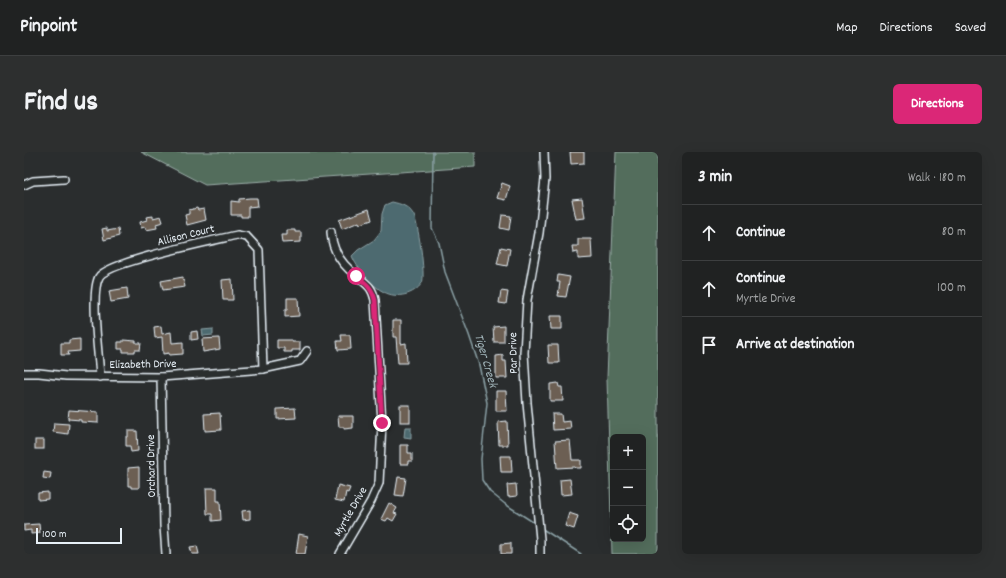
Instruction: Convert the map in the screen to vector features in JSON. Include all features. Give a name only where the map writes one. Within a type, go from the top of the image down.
[{"type":"street","name":"Par Drive","points":[[540,554],[524,353],[526,300],[539,233],[545,179],[544,152]]},
{"type":"street","points":[[24,185],[32,181],[64,179]]},
{"type":"street","name":"Myrtle Drive","points":[[331,232],[331,238],[340,261],[356,276],[368,284],[373,291],[375,300],[382,423],[379,483],[371,501],[340,554]]},
{"type":"street","name":"Allison Court","points":[[100,377],[94,295],[99,276],[104,272],[134,260],[237,235],[247,237],[259,250],[263,369]]},
{"type":"street","name":"Elizabeth Drive","points":[[24,373],[100,377],[161,377],[263,369],[300,361],[307,351]]},
{"type":"street","name":"Orchard Drive","points":[[161,377],[164,526],[166,554]]},
{"type":"green space","points":[[141,152],[475,152],[475,167],[205,185]]},
{"type":"green space","points":[[616,152],[658,152],[658,554],[612,554],[612,542],[646,542],[646,434],[610,434],[610,484],[607,378]]},
{"type":"water","points":[[392,202],[404,206],[413,214],[419,237],[423,279],[419,287],[405,295],[389,294],[375,286],[361,271],[352,256],[358,250],[374,240],[381,231],[382,214],[385,205]]},
{"type":"water","points":[[213,329],[213,335],[203,336],[202,330]]},
{"type":"water","points":[[405,427],[411,427],[411,438],[404,437]]},
{"type":"building","points":[[570,152],[584,152],[584,163],[571,164]]},
{"type":"building","points":[[502,183],[510,186],[506,200],[497,198]]},
{"type":"building","points":[[257,198],[258,206],[248,207],[248,217],[231,215],[231,201],[239,202],[239,199]]},
{"type":"building","points":[[582,198],[585,218],[576,219],[572,199]]},
{"type":"building","points":[[197,208],[198,210],[204,209],[206,220],[187,225],[185,215],[189,214],[189,210]]},
{"type":"building","points":[[369,209],[372,220],[360,224],[359,222],[342,229],[339,220]]},
{"type":"building","points":[[502,215],[511,216],[509,230],[500,228]]},
{"type":"building","points":[[153,216],[153,218],[161,216],[163,222],[156,224],[157,228],[146,230],[145,227],[141,228],[140,222],[147,220],[146,217]]},
{"type":"building","points":[[107,228],[107,231],[118,229],[119,236],[104,240],[102,229]]},
{"type":"building","points":[[287,230],[301,232],[301,242],[282,243],[281,235],[287,235]]},
{"type":"building","points":[[578,239],[591,239],[592,258],[578,259],[578,252],[573,253],[572,246],[578,246]]},
{"type":"building","points":[[501,247],[510,249],[507,266],[497,264]]},
{"type":"building","points":[[558,275],[570,277],[566,297],[558,296],[560,282],[557,282]]},
{"type":"building","points":[[183,277],[185,287],[163,290],[161,281]]},
{"type":"building","points":[[232,279],[233,300],[223,300],[222,280]]},
{"type":"building","points":[[127,288],[128,299],[111,302],[109,291]]},
{"type":"building","points":[[501,291],[508,292],[506,304],[499,303]]},
{"type":"building","points":[[287,298],[298,298],[299,316],[285,317],[285,310],[287,310]]},
{"type":"building","points":[[550,316],[562,316],[562,329],[551,329]]},
{"type":"building","points":[[393,320],[401,320],[401,344],[406,343],[407,363],[398,363],[396,337],[393,337]]},
{"type":"building","points":[[161,326],[162,334],[171,332],[172,343],[183,342],[183,354],[163,354],[162,337],[155,338],[154,327]]},
{"type":"building","points":[[504,326],[504,342],[494,342],[493,327]]},
{"type":"building","points":[[197,331],[198,339],[191,340],[191,332]]},
{"type":"building","points":[[341,335],[350,335],[351,349],[338,350],[337,341],[342,341]]},
{"type":"building","points":[[219,338],[220,349],[203,352],[202,339]]},
{"type":"building","points":[[80,339],[80,351],[68,352],[69,355],[61,355],[61,343],[69,343],[69,340]]},
{"type":"building","points":[[123,340],[141,343],[140,350],[135,350],[135,352],[123,352],[123,349],[118,349],[118,342],[123,342]]},
{"type":"building","points":[[277,340],[292,340],[292,342],[300,342],[300,350],[284,352],[284,348],[277,348]]},
{"type":"building","points":[[548,345],[558,345],[559,363],[549,363]]},
{"type":"building","points":[[503,355],[503,361],[506,361],[507,378],[496,378],[496,356]]},
{"type":"building","points":[[558,383],[559,387],[562,387],[563,401],[550,401],[550,384]]},
{"type":"building","points":[[496,391],[506,391],[507,411],[496,411]]},
{"type":"building","points":[[400,405],[410,405],[410,422],[400,422]]},
{"type":"building","points":[[295,408],[296,418],[277,419],[277,409]]},
{"type":"building","points":[[69,410],[98,412],[98,423],[81,422],[81,420],[68,419]]},
{"type":"building","points":[[220,413],[221,430],[205,431],[204,414]]},
{"type":"building","points":[[552,414],[561,414],[562,422],[570,421],[571,429],[553,430]]},
{"type":"building","points":[[338,416],[353,416],[353,428],[344,429],[344,427],[339,427]]},
{"type":"building","points":[[507,421],[508,445],[499,445],[498,422]]},
{"type":"building","points":[[54,423],[69,424],[68,434],[53,432]]},
{"type":"building","points":[[128,431],[137,431],[138,451],[131,452],[130,446],[126,446]]},
{"type":"building","points":[[35,440],[44,440],[44,449],[35,449]]},
{"type":"building","points":[[570,440],[572,460],[581,460],[581,468],[557,468],[555,441]]},
{"type":"building","points":[[400,445],[408,445],[408,453],[412,453],[412,461],[408,461],[408,464],[400,464]]},
{"type":"building","points":[[500,456],[511,456],[512,472],[501,472]]},
{"type":"building","points":[[139,467],[139,488],[131,488],[131,486],[128,486],[128,468]]},
{"type":"building","points":[[44,472],[51,473],[50,479],[43,478]]},
{"type":"building","points":[[398,477],[406,478],[403,496],[395,495]]},
{"type":"building","points":[[570,479],[572,494],[561,495],[560,480]]},
{"type":"building","points":[[516,484],[517,496],[508,497],[507,485]]},
{"type":"building","points":[[338,485],[350,488],[348,493],[346,492],[344,502],[335,500]]},
{"type":"building","points":[[206,488],[217,488],[217,501],[220,501],[221,520],[212,521],[212,514],[207,514]]},
{"type":"building","points":[[48,492],[48,499],[38,500],[38,493]]},
{"type":"building","points":[[389,503],[397,508],[394,513],[397,514],[393,521],[388,518],[386,521],[381,519]]},
{"type":"building","points":[[250,510],[250,519],[243,520],[242,511]]},
{"type":"building","points":[[569,513],[578,516],[574,529],[565,526]]},
{"type":"building","points":[[39,524],[40,533],[31,534],[31,530],[24,531],[24,525]]},
{"type":"building","points":[[299,534],[308,536],[305,554],[296,554]]},
{"type":"building","points":[[511,543],[511,554],[501,554],[501,544]]},
{"type":"building","points":[[197,546],[199,554],[192,554],[190,547]]},
{"type":"waterway","name":"Tiger Creek","points":[[433,152],[432,228],[439,243],[445,272],[479,365],[487,403],[481,459],[482,480],[490,492],[505,504],[536,524]]},
{"type":"waterway","name":"Tiger Creek","points":[[541,528],[581,554]]},
{"type":"route","points":[[356,276],[368,284],[373,291],[375,300],[382,423]]}]
